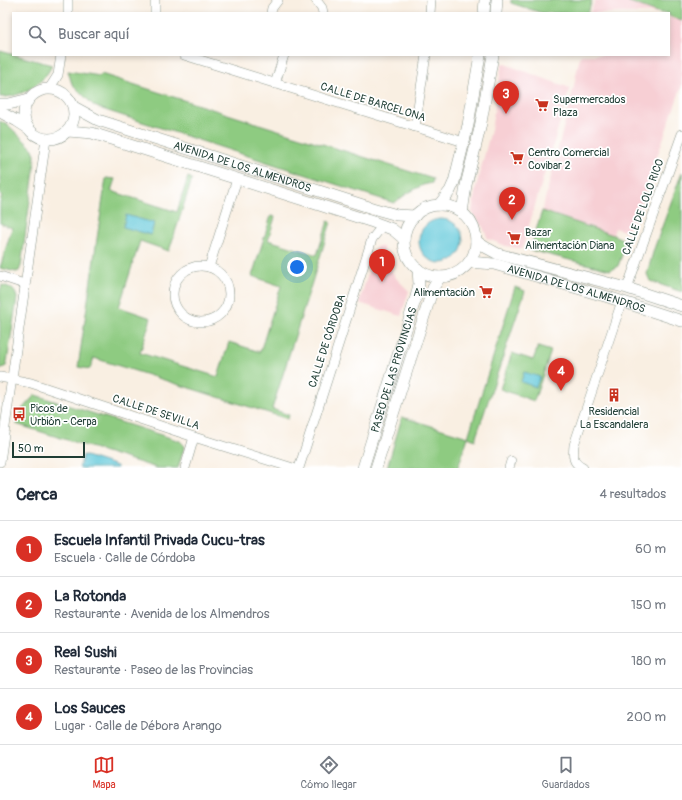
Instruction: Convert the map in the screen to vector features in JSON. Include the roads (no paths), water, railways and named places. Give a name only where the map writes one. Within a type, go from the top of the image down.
[{"type":"street","points":[[68,0],[68,12]]},
{"type":"street","points":[[155,0],[155,12]]},
{"type":"street","points":[[271,12],[272,8],[278,0]]},
{"type":"street","points":[[316,0],[322,8],[323,12]]},
{"type":"street","points":[[430,12],[431,0]]},
{"type":"street","points":[[484,12],[485,0]]},
{"type":"street","points":[[496,12],[497,0]]},
{"type":"street","points":[[49,89],[58,75],[61,56]]},
{"type":"street","name":"CALLE DE BARCELONA","points":[[187,56],[464,142]]},
{"type":"street","points":[[275,84],[284,56]]},
{"type":"street","points":[[416,127],[426,56]]},
{"type":"street","points":[[439,205],[450,191],[454,182],[468,125],[480,56]]},
{"type":"street","points":[[462,213],[466,185],[480,128],[493,56]]},
{"type":"street","points":[[0,104],[9,104],[29,99],[44,89],[56,90],[67,96],[74,108],[74,115],[72,124],[68,131],[60,137],[46,139],[35,135],[28,128],[13,118],[0,112]]},
{"type":"street","points":[[28,128],[24,112],[29,99]]},
{"type":"street","name":"AVENIDA DE LOS ALMENDROS","points":[[74,108],[98,120],[364,206],[397,215],[415,216]]},
{"type":"street","name":"AVENIDA DE LOS ALMENDROS","points":[[68,131],[92,133],[383,225],[392,229],[404,239]]},
{"type":"street","name":"CALLE DE LOLO RICO","points":[[628,288],[682,134]]},
{"type":"street","points":[[0,462],[24,284],[46,139]]},
{"type":"street","name":"AVENIDA DE LOS ALMENDROS","points":[[209,267],[237,179]]},
{"type":"street","points":[[439,205],[453,207],[462,213],[470,222],[474,230],[476,241],[474,252],[469,262],[453,275],[440,277],[430,276],[418,269],[412,263],[405,250],[404,239],[408,226],[415,216],[422,210],[431,206],[439,205]]},
{"type":"street","name":"CALLE DE CÓRDOBA","points":[[299,468],[372,239],[383,225]]},
{"type":"street","name":"AVENIDA DE LOS ALMENDROS","points":[[476,241],[498,254],[628,288],[682,306]]},
{"type":"street","name":"AVENIDA DE LOS ALMENDROS","points":[[469,262],[494,264],[624,302],[682,321]]},
{"type":"street","points":[[200,266],[209,267],[222,276],[227,284],[229,294],[227,303],[223,311],[216,318],[207,322],[189,320],[175,307],[173,288],[180,276],[191,268],[200,266]]},
{"type":"street","name":"PASEO DE LAS PROVINCIAS","points":[[363,468],[416,297],[419,284],[418,269]]},
{"type":"street","points":[[0,276],[24,284]]},
{"type":"street","name":"PASEO DE LAS PROVINCIAS","points":[[376,468],[433,288],[440,277]]},
{"type":"street","points":[[583,468],[575,462],[573,456],[574,445],[619,312],[624,302]]},
{"type":"street","name":"CALLE DE SEVILLA","points":[[0,377],[31,383],[293,468]]},
{"type":"street","points":[[185,468],[194,437]]},
{"type":"water","points":[[126,215],[154,223],[151,235],[123,227]]},
{"type":"water","points":[[441,219],[453,223],[459,229],[463,241],[459,253],[453,259],[441,263],[429,259],[423,253],[419,241],[423,229],[429,223]]},
{"type":"water","points":[[524,372],[540,377],[536,387],[521,382]]},
{"type":"water","points":[[83,455],[117,466],[117,468],[79,468]]},
{"type":"place","name":"Supermercados Plaza","points":[[542,105]]},
{"type":"place","name":"Real Sushi","points":[[506,114]]},
{"type":"place","name":"Centro Comercial Covibar 2","points":[[517,158]]},
{"type":"place","name":"La Rotonda","points":[[512,220]]},
{"type":"place","name":"Bazar Alimentación Diana","points":[[514,238]]},
{"type":"place","name":"Escuela Infantil Privada Cucu-tras","points":[[382,282]]},
{"type":"place","name":"Alimentación","points":[[486,292]]},
{"type":"place","name":"Los Sauces","points":[[561,391]]},
{"type":"place","name":"Residencial La Escandalera","points":[[614,395]]},
{"type":"place","name":"Picos de Urbión - Cerpa","points":[[19,414]]}]
